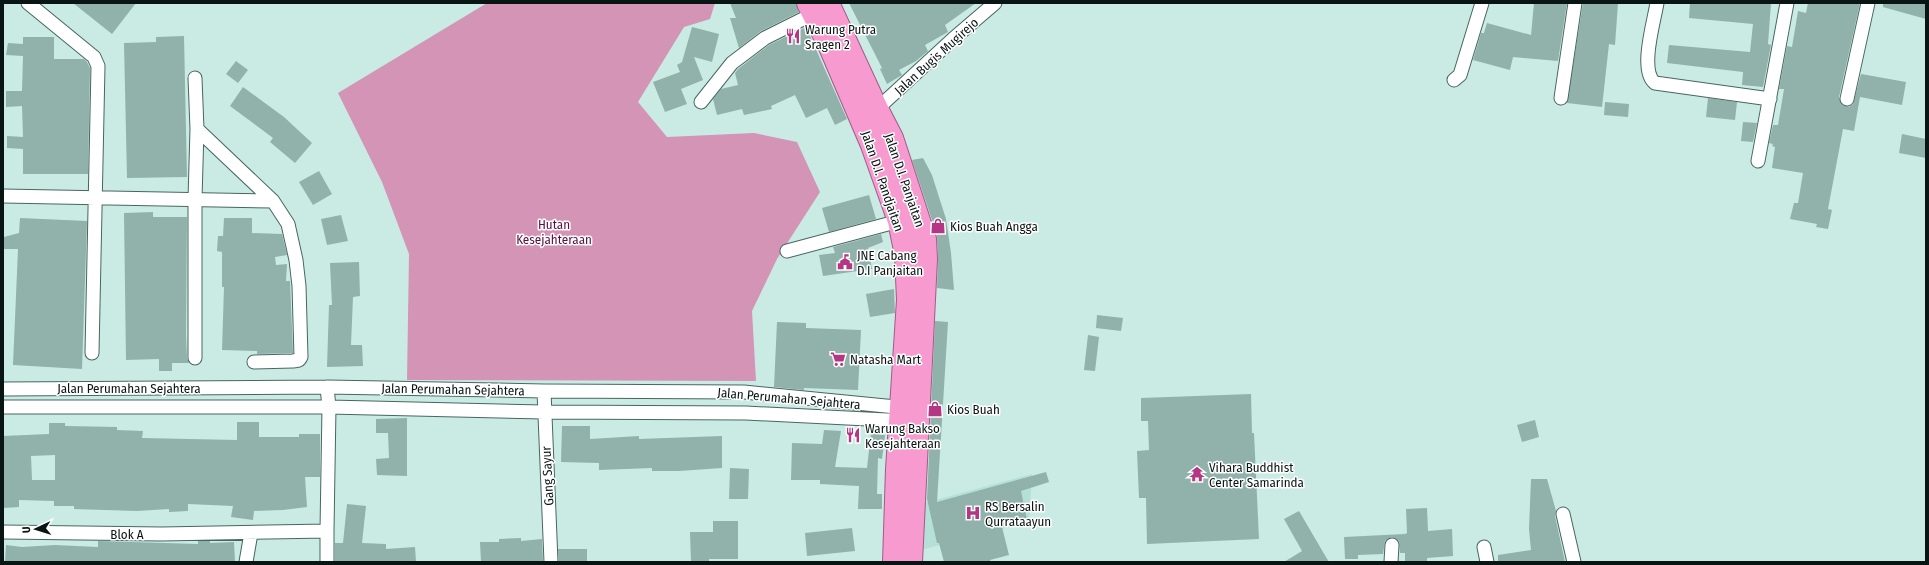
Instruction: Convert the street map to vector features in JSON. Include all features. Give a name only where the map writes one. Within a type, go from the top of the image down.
[{"type":"highway","name":"Jalan D.I. Panjaitan","points":[[816,7],[877,109],[892,138],[924,239],[926,259],[910,415],[911,562]]},
{"type":"highway","name":"Jalan D.I. Pandjaitan","points":[[816,7],[830,47],[872,145],[899,221],[906,255],[910,415],[897,469],[894,562]]},
{"type":"street","points":[[28,3],[97,61],[96,197],[92,353]]},
{"type":"street","name":"Jalan Bugis Mugirejo","points":[[877,109],[953,39],[995,3]]},
{"type":"street","points":[[1454,80],[1460,75],[1482,3]]},
{"type":"street","points":[[1561,98],[1575,3]]},
{"type":"street","points":[[1657,3],[1646,65],[1652,80],[1655,83],[1770,99]]},
{"type":"street","points":[[1758,161],[1788,3]]},
{"type":"street","points":[[1847,99],[1868,3]]},
{"type":"street","points":[[701,102],[732,63],[765,38],[816,7]]},
{"type":"street","points":[[195,78],[197,129],[195,199],[196,358]]},
{"type":"street","points":[[197,129],[273,201],[288,224],[296,260],[299,286],[301,357],[299,360],[293,362],[254,362]]},
{"type":"street","points":[[3,196],[273,201]]},
{"type":"street","points":[[787,251],[899,221]]},
{"type":"street","points":[[327,387],[329,407],[327,562]]},
{"type":"street","name":"Jalan Perumahan Sejahtera","points":[[3,388],[327,387],[544,391],[744,392],[910,415]]},
{"type":"street","name":"Gang Sayur","points":[[544,391],[551,562]]},
{"type":"street","name":"Jalan Perumahan Sejahtera","points":[[3,407],[329,407],[544,412],[910,415]]},
{"type":"street","points":[[1563,514],[1574,562]]},
{"type":"street","name":"Blok A","points":[[3,532],[251,533],[327,531]]},
{"type":"street","points":[[246,562],[251,533]]},
{"type":"street","points":[[1391,562],[1392,545]]},
{"type":"street","points":[[1484,547],[1487,562]]},
{"type":"shaded area","name":"RS Bersalin Qurrataayun","points":[[1032,474],[1029,522],[917,551],[917,505]]},
{"type":"green space","name":"Hutan Kesejahteraan","points":[[487,3],[715,3],[710,19],[684,27],[638,102],[667,137],[754,133],[797,142],[820,192],[777,259],[752,311],[756,381],[407,380],[409,254],[382,182],[338,93]]},
{"type":"building","points":[[73,3],[136,3],[112,34]]},
{"type":"building","points":[[730,3],[796,3],[799,12],[761,31],[739,48],[730,18],[736,18]]},
{"type":"building","points":[[849,3],[976,3],[945,25],[948,32],[925,45],[928,51],[916,61],[899,70],[902,75],[887,84],[880,69],[882,68]]},
{"type":"building","points":[[1534,3],[1567,3],[1558,61],[1513,57],[1510,70],[1473,60],[1481,33],[1484,33],[1487,23],[1531,35]]},
{"type":"building","points":[[1583,3],[1618,3],[1615,45],[1609,44],[1602,107],[1567,103]]},
{"type":"building","points":[[1690,3],[1771,3],[1768,44],[1771,45],[1763,87],[1742,85],[1743,72],[1667,63],[1669,45],[1750,52],[1753,24],[1689,18]]},
{"type":"building","points":[[1808,3],[1860,3],[1839,97],[1842,105],[1849,107],[1853,104],[1861,74],[1906,82],[1902,105],[1860,97],[1854,131],[1843,129],[1828,209],[1832,210],[1828,229],[1816,227],[1817,224],[1790,219],[1794,203],[1798,203],[1803,173],[1772,168],[1775,147],[1772,146],[1773,144],[1769,143],[1773,125],[1778,125],[1784,89],[1779,89],[1787,46],[1792,47],[1798,11],[1806,13]]},
{"type":"building","points":[[1883,3],[1926,3],[1926,19],[1883,7]]},
{"type":"building","points":[[692,27],[719,34],[712,62],[694,57],[703,80],[681,89],[687,104],[665,112],[653,82],[680,72],[677,65],[682,62]]},
{"type":"building","points":[[806,27],[847,119],[835,125],[827,108],[806,118],[795,95],[771,106],[772,109],[744,115],[742,109],[717,115],[713,99],[721,89],[738,85],[735,73],[738,69],[769,45]]},
{"type":"building","points":[[184,36],[187,177],[127,178],[124,43],[156,42],[156,37]]},
{"type":"building","points":[[23,37],[54,37],[54,59],[84,59],[90,68],[88,174],[23,174],[23,149],[7,148],[7,136],[23,137],[22,106],[6,107],[6,91],[22,91],[23,56],[6,55],[8,43],[23,44]]},
{"type":"building","points":[[236,61],[248,70],[238,83],[226,74]]},
{"type":"building","points":[[243,87],[284,117],[312,143],[295,163],[270,142],[273,138],[230,106]]},
{"type":"building","points":[[1708,98],[1737,102],[1735,120],[1706,117]]},
{"type":"building","points":[[1605,102],[1629,104],[1628,117],[1604,115]]},
{"type":"building","points":[[1743,122],[1757,123],[1753,142],[1741,141]]},
{"type":"building","points":[[1902,134],[1926,139],[1926,158],[1899,153]]},
{"type":"building","name":"Kios Buah Angga","points":[[923,158],[932,175],[946,219],[954,290],[937,288],[937,235],[912,160]]},
{"type":"building","points":[[319,171],[332,194],[313,205],[299,182]]},
{"type":"building","points":[[869,195],[876,219],[829,232],[822,208]]},
{"type":"building","points":[[153,212],[153,217],[187,217],[186,335],[187,358],[189,363],[172,363],[172,371],[159,371],[159,359],[126,360],[124,213]]},
{"type":"building","points":[[341,215],[348,241],[327,245],[321,219]]},
{"type":"building","points":[[20,218],[87,221],[82,369],[13,365],[18,249],[4,249],[4,237],[19,233]]},
{"type":"building","points":[[224,218],[252,218],[252,233],[282,234],[287,255],[275,257],[276,265],[287,264],[286,281],[290,281],[293,353],[257,354],[257,351],[222,350],[224,287],[222,287],[222,252],[217,251],[218,236],[223,236]]},
{"type":"building","name":"JNE Cabang D.I Panjaitan","points":[[881,234],[883,242],[868,248],[872,269],[823,276],[819,255],[835,253],[833,247]]},
{"type":"building","points":[[359,262],[360,296],[353,297],[351,345],[362,345],[363,366],[327,367],[329,305],[332,305],[330,263]]},
{"type":"building","points":[[894,289],[895,313],[870,317],[866,294]]},
{"type":"building","points":[[1097,315],[1123,318],[1121,331],[1096,328]]},
{"type":"building","points":[[935,321],[948,322],[937,502],[1046,472],[1049,482],[1021,491],[1027,520],[1002,527],[1009,555],[990,560],[991,562],[944,562],[939,543],[937,543],[927,499]]},
{"type":"building","points":[[777,322],[806,323],[806,328],[861,330],[858,390],[804,388],[804,390],[774,387]]},
{"type":"building","points":[[1088,335],[1099,337],[1095,371],[1084,370]]},
{"type":"building","name":"Vihara Buddhist Center Samarinda","points":[[1251,394],[1259,539],[1147,544],[1146,498],[1139,498],[1137,451],[1149,450],[1148,421],[1141,421],[1141,398]]},
{"type":"building","points":[[407,418],[407,476],[377,475],[376,459],[389,458],[388,433],[376,433],[376,419]]},
{"type":"building","points":[[1535,420],[1539,437],[1522,442],[1517,425]]},
{"type":"building","points":[[237,422],[259,422],[259,437],[299,437],[299,434],[320,434],[320,477],[305,477],[307,507],[254,511],[253,520],[231,517],[233,506],[188,504],[188,511],[169,512],[169,509],[137,511],[74,509],[74,506],[54,506],[54,501],[19,500],[19,507],[3,508],[3,436],[49,434],[49,423],[65,423],[65,426],[117,427],[117,430],[143,431],[142,438],[237,440]],"holes":[[[55,455],[55,480],[32,480],[31,456]]]},
{"type":"building","points":[[562,426],[590,426],[590,439],[639,436],[639,439],[722,436],[722,468],[679,471],[652,471],[652,468],[599,470],[599,463],[561,462]]},
{"type":"building","points":[[824,430],[841,431],[835,467],[867,468],[871,433],[885,435],[882,459],[878,458],[877,494],[882,494],[882,509],[858,509],[859,486],[820,484],[820,480],[791,480],[792,443],[822,444]]},
{"type":"building","points":[[730,468],[749,469],[748,499],[729,499]]},
{"type":"building","points":[[1531,479],[1547,479],[1556,511],[1555,516],[1565,562],[1498,562],[1498,555],[1531,550],[1529,529]]},
{"type":"building","points":[[347,504],[366,506],[362,543],[386,544],[386,549],[415,547],[416,562],[335,562],[335,543],[343,543]]},
{"type":"building","points":[[1427,508],[1428,531],[1452,529],[1453,556],[1427,558],[1427,561],[1405,562],[1405,553],[1400,553],[1399,541],[1392,537],[1385,541],[1383,554],[1358,555],[1358,559],[1345,559],[1344,537],[1405,534],[1407,533],[1406,509]]},
{"type":"building","points":[[1299,511],[1329,562],[1284,562],[1302,551],[1284,519]]},
{"type":"building","points":[[713,521],[738,521],[738,559],[709,559],[709,562],[691,562],[690,532],[713,532]]},
{"type":"building","points":[[852,528],[855,551],[807,556],[805,533]]},
{"type":"building","points":[[521,538],[521,541],[542,539],[543,562],[481,562],[480,542],[499,542],[499,539]]},
{"type":"building","points":[[98,541],[198,544],[198,541],[210,541],[210,543],[234,542],[235,562],[5,562],[6,545],[22,547],[55,545],[98,547]]},
{"type":"building","points":[[558,549],[587,549],[587,562],[559,562]]},
{"type":"place","name":"Warung Putra Sragen 2","points":[[793,36]]},
{"type":"place","name":"Kios Buah Angga","points":[[938,226]]},
{"type":"place","name":"JNE Cabang D.I Panjaitan","points":[[845,262]]},
{"type":"place","name":"Natasha Mart","points":[[838,359]]},
{"type":"place","name":"Kios Buah","points":[[935,409]]},
{"type":"place","name":"Warung Bakso Kesejahteraan","points":[[853,435]]},
{"type":"place","name":"Vihara Buddhist Center Samarinda","points":[[1197,474]]},
{"type":"place","name":"RS Bersalin Qurrataayun","points":[[973,513]]}]
